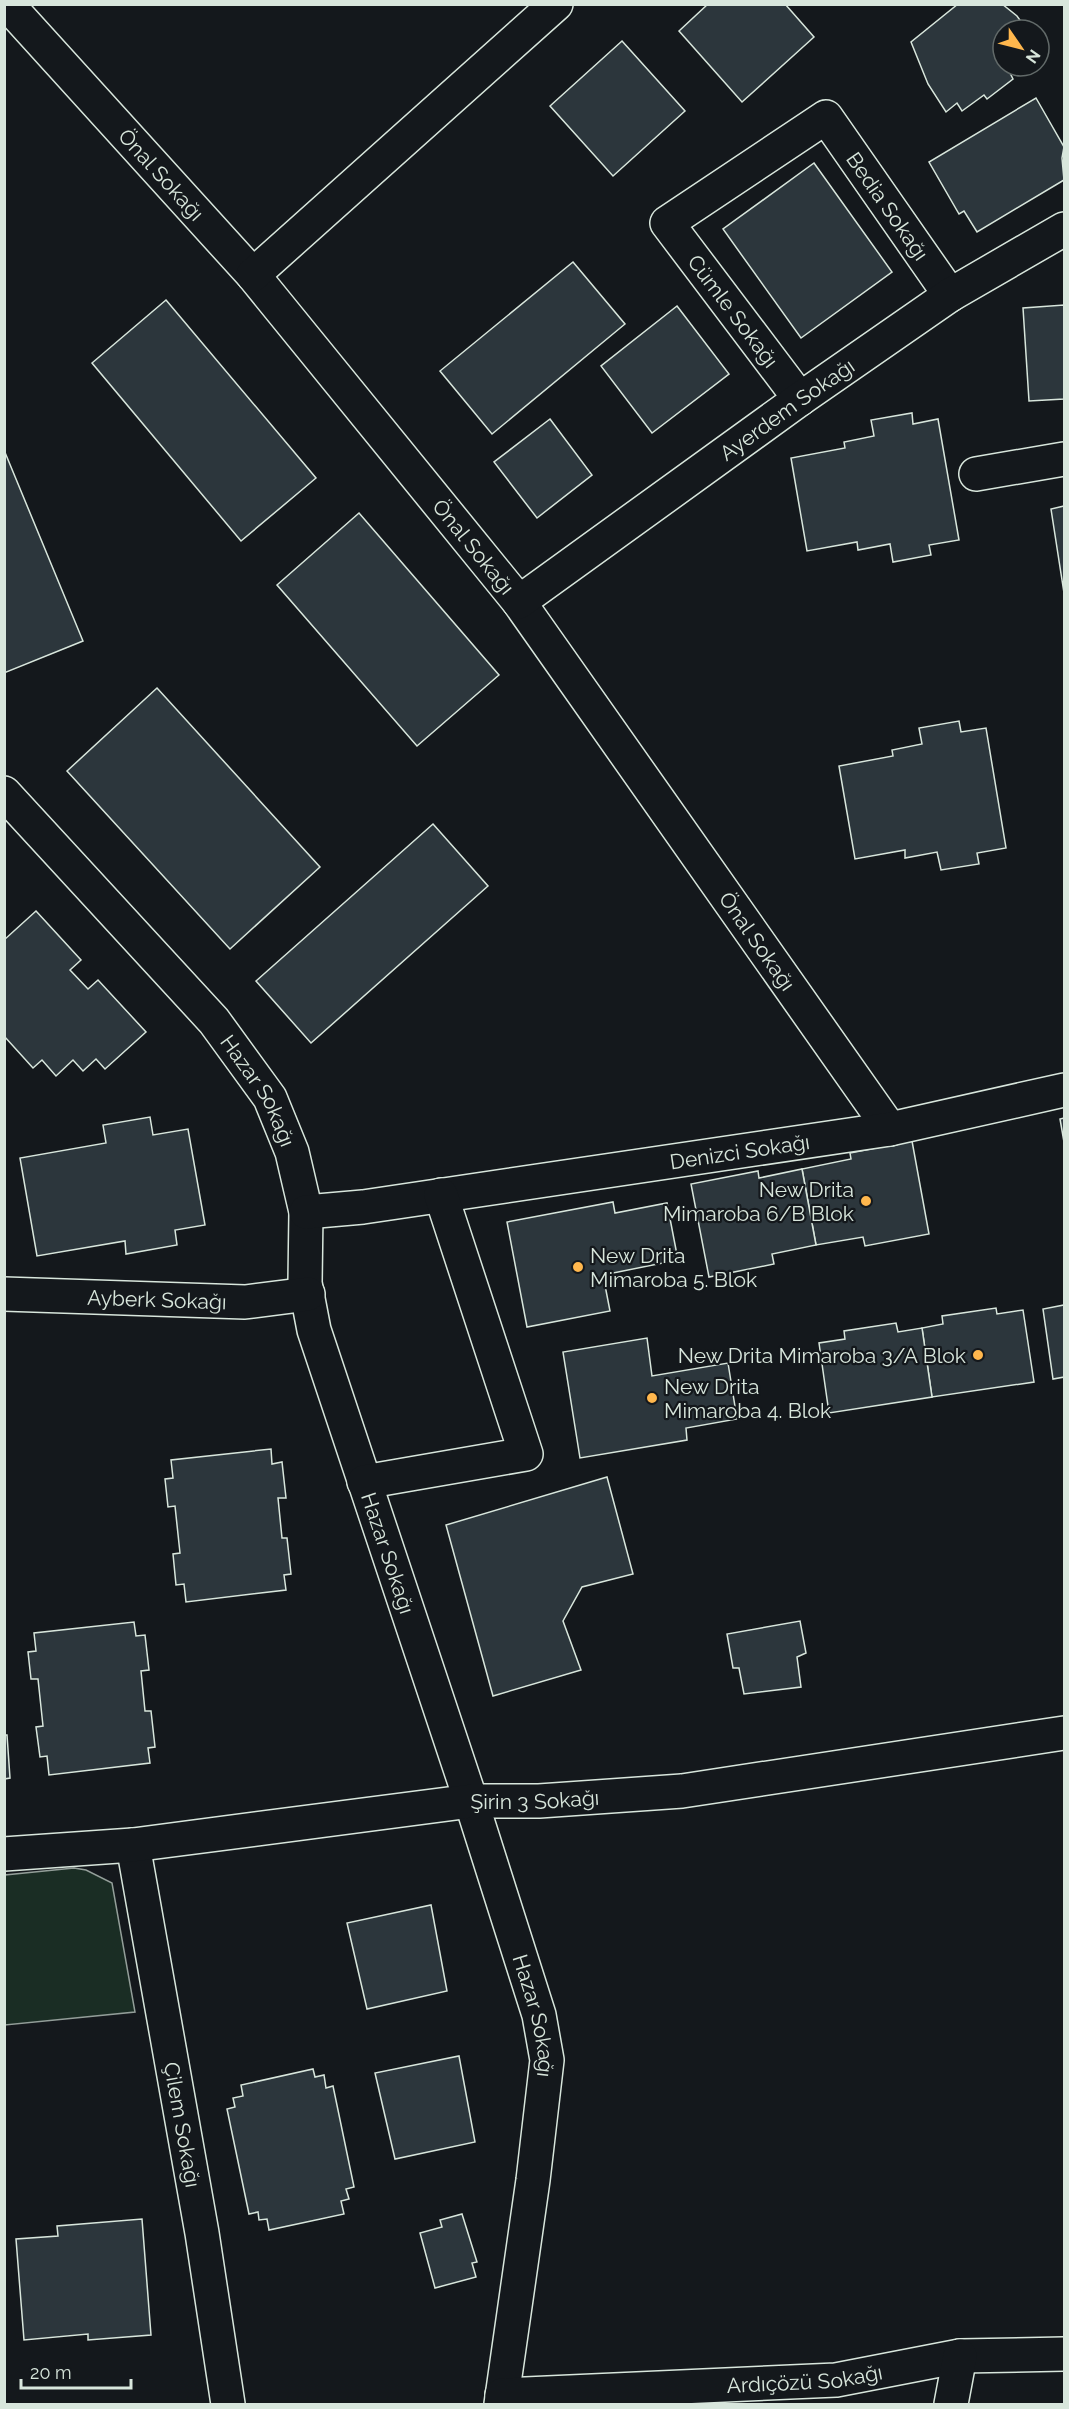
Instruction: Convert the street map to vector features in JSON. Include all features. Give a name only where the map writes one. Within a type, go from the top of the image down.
[{"type":"street","name":"Önal Sokağı","points":[[7,4],[253,275],[519,602],[890,1129]]},
{"type":"street","points":[[253,275],[556,4]]},
{"type":"street","name":"Bedia Sokağı","points":[[667,223],[826,117],[950,295]]},
{"type":"street","name":"Cümle Sokağı","points":[[667,223],[800,399]]},
{"type":"street","name":"Ayerdem Sokağı","points":[[519,602],[800,399],[950,295],[1065,228]]},
{"type":"street","points":[[976,474],[1065,459]]},
{"type":"street","name":"Hazar Sokağı","points":[[4,793],[214,1021],[270,1098],[292,1152],[306,1212],[305,1283],[314,1330],[471,1801],[539,2015],[547,2060],[501,2400]]},
{"type":"street","name":"Denizci Sokağı","points":[[306,1212],[441,1195],[890,1129],[1065,1090]]},
{"type":"street","points":[[364,1482],[526,1454],[441,1195]]},
{"type":"street","name":"Ayberk Sokağı","points":[[4,1294],[245,1302],[308,1294]]},
{"type":"street","name":"Şirin 3 Sokağı","points":[[4,1854],[133,1845],[471,1801],[539,1801],[682,1791],[1065,1733]]},
{"type":"street","name":"Çilem Sokağı","points":[[133,1845],[202,2233],[228,2404]]},
{"type":"street","name":"Ardıçözü Sokağı","points":[[501,2400],[836,2380],[960,2356],[1065,2354]]},
{"type":"street","points":[[951,2404],[960,2356]]},
{"type":"green space","points":[[74,1868],[86,1870],[112,1883],[135,2012],[5,2025],[5,1875]]},
{"type":"building","points":[[708,4],[785,4],[814,37],[742,102],[679,31]]},
{"type":"building","points":[[958,4],[1002,4],[1018,18],[991,18],[991,78],[1013,79],[987,99],[984,95],[962,111],[957,103],[946,112],[928,84],[911,42]]},
{"type":"building","points":[[622,41],[685,111],[613,176],[550,106]]},
{"type":"building","points":[[1036,98],[1064,147],[1062,158],[1064,180],[977,232],[964,211],[959,214],[929,162]]},
{"type":"building","points":[[814,163],[892,272],[801,338],[723,229]]},
{"type":"building","points":[[573,262],[625,324],[492,434],[440,371]]},
{"type":"building","points":[[166,300],[316,478],[241,541],[92,363]]},
{"type":"building","points":[[1064,305],[1064,399],[1029,401],[1023,308]]},
{"type":"building","points":[[677,306],[729,374],[652,433],[601,366]]},
{"type":"building","points":[[912,413],[913,424],[938,419],[959,540],[929,545],[931,555],[893,562],[890,544],[858,550],[857,542],[807,551],[791,458],[845,448],[844,442],[874,436],[871,420]]},
{"type":"building","points":[[550,419],[592,475],[537,518],[494,462]]},
{"type":"building","points":[[4,450],[83,641],[4,673]]},
{"type":"building","points":[[1064,506],[1064,593],[1051,509]]},
{"type":"building","points":[[359,513],[499,675],[417,746],[277,585]]},
{"type":"building","points":[[157,688],[320,867],[230,949],[67,771]]},
{"type":"building","points":[[959,721],[961,732],[986,728],[1006,848],[977,853],[979,864],[941,870],[937,852],[905,858],[905,850],[855,859],[839,766],[893,756],[892,750],[922,744],[919,728]]},
{"type":"building","points":[[433,824],[488,886],[311,1043],[256,981]]},
{"type":"building","points":[[36,911],[81,960],[70,970],[88,989],[98,980],[146,1032],[105,1069],[96,1059],[83,1071],[73,1060],[56,1076],[42,1060],[33,1068],[4,1036],[4,940]]},
{"type":"building","points":[[150,1117],[153,1135],[188,1129],[205,1225],[175,1230],[177,1245],[126,1254],[125,1241],[37,1256],[20,1158],[106,1143],[103,1125]]},
{"type":"building","points":[[1064,1118],[1064,1142],[1060,1119]]},
{"type":"building","name":"New Drita Mimaroba 6/B Blok","points":[[912,1141],[929,1234],[865,1246],[863,1237],[816,1245],[802,1169],[851,1159],[850,1153]]},
{"type":"building","points":[[802,1169],[816,1245],[772,1254],[774,1264],[709,1277],[691,1184],[758,1171],[759,1178]]},
{"type":"building","name":"New Drita Mimaroba 5. Blok","points":[[613,1202],[615,1213],[667,1203],[678,1260],[603,1275],[610,1311],[527,1327],[507,1222]]},
{"type":"building","points":[[1064,1305],[1064,1377],[1053,1379],[1043,1309]]},
{"type":"building","name":"New Drita Mimaroba 3/A Blok","points":[[996,1308],[997,1314],[1023,1310],[1034,1382],[932,1397],[922,1328],[943,1324],[942,1316]]},
{"type":"building","points":[[896,1323],[898,1332],[922,1328],[932,1397],[829,1413],[819,1343],[845,1339],[844,1331]]},
{"type":"building","name":"New Drita Mimaroba 4. Blok","points":[[647,1338],[652,1376],[728,1363],[737,1419],[686,1428],[687,1440],[580,1458],[563,1352]]},
{"type":"building","points":[[271,1449],[272,1464],[282,1462],[286,1498],[278,1498],[282,1538],[287,1538],[291,1574],[284,1575],[286,1590],[186,1602],[184,1584],[176,1585],[173,1554],[180,1553],[175,1506],[168,1507],[165,1479],[173,1478],[171,1460]]},
{"type":"building","points":[[607,1477],[633,1574],[582,1587],[563,1621],[581,1670],[493,1696],[446,1525]]},
{"type":"building","points":[[800,1621],[806,1653],[797,1657],[801,1687],[744,1694],[739,1668],[733,1668],[727,1634]]},
{"type":"building","points":[[134,1622],[136,1636],[145,1635],[149,1670],[141,1671],[145,1711],[151,1711],[155,1747],[148,1748],[150,1763],[49,1775],[47,1756],[40,1757],[36,1727],[43,1726],[38,1679],[31,1679],[28,1652],[36,1651],[34,1633]]},
{"type":"building","points":[[4,1735],[7,1735],[10,1778],[4,1779]]},
{"type":"building","points":[[431,1905],[447,1991],[367,2009],[347,1923]]},
{"type":"building","points":[[459,2056],[475,2142],[395,2159],[375,2073]]},
{"type":"building","points":[[313,2069],[315,2077],[324,2075],[326,2088],[333,2086],[354,2187],[346,2189],[349,2199],[341,2201],[344,2214],[269,2230],[267,2219],[259,2220],[258,2212],[249,2214],[227,2109],[235,2107],[233,2098],[243,2096],[241,2085]]},
{"type":"building","points":[[462,2214],[477,2262],[472,2263],[476,2277],[435,2288],[420,2233],[442,2227],[440,2220]]},
{"type":"building","points":[[142,2219],[151,2335],[88,2340],[88,2334],[24,2340],[16,2239],[58,2236],[57,2226]]},
{"type":"place","name":"New Drita Mimaroba 6/B Blok","points":[[866,1201]]},
{"type":"place","name":"New Drita Mimaroba 5. Blok","points":[[578,1267]]},
{"type":"place","name":"New Drita Mimaroba 3/A Blok","points":[[978,1355]]},
{"type":"place","name":"New Drita Mimaroba 4. Blok","points":[[652,1398]]}]
